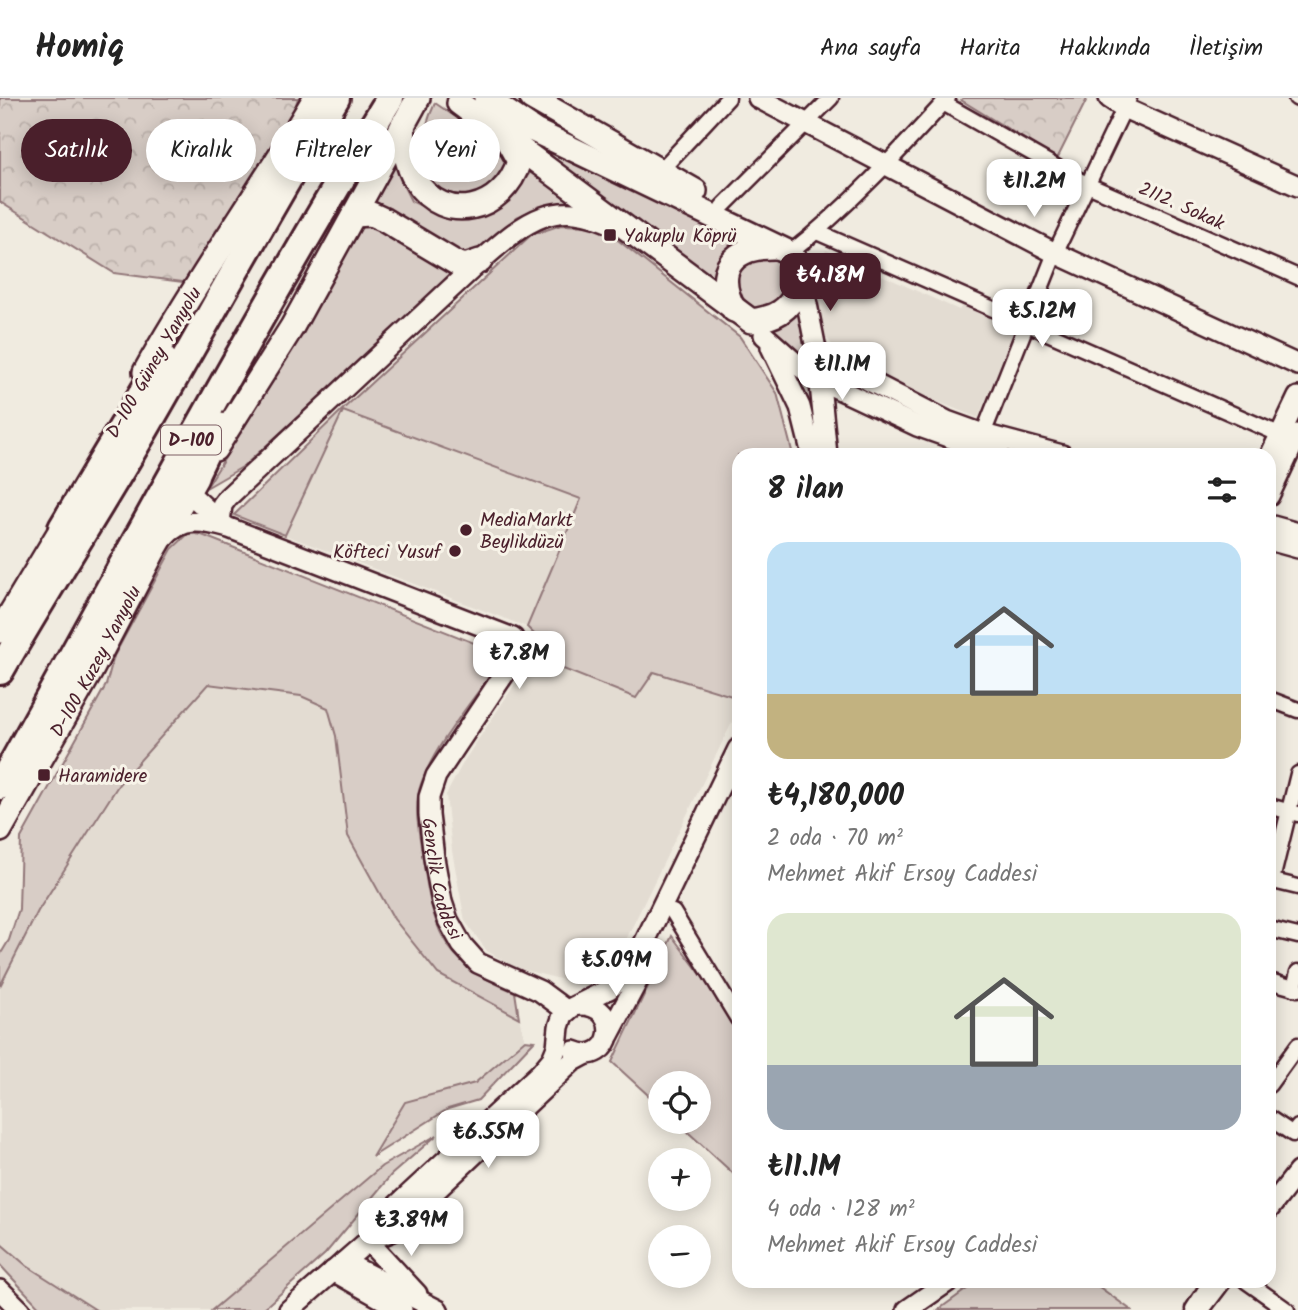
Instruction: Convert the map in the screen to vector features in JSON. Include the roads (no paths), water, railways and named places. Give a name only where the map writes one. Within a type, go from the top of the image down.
[{"type":"highway","name":"D-100","points":[[319,119],[336,98]]},
{"type":"highway","name":"D-100","points":[[0,786],[99,611],[197,429],[306,237],[390,98]]},
{"type":"highway","points":[[187,491],[236,393],[400,110]]},
{"type":"highway","name":"D-100","points":[[0,671],[63,562],[137,443],[277,182]]},
{"type":"highway","points":[[62,528],[219,269],[277,182]]},
{"type":"main road","points":[[300,119],[304,98]]},
{"type":"main road","points":[[307,119],[315,98]]},
{"type":"main road","points":[[418,98],[400,110],[354,215],[371,214],[384,220],[456,263],[465,265],[480,261]]},
{"type":"main road","points":[[486,98],[535,131],[783,250],[800,268],[817,354],[826,448]]},
{"type":"main road","points":[[532,98],[722,206],[743,230]]},
{"type":"main road","points":[[758,98],[1055,253],[1298,365]]},
{"type":"main road","points":[[1121,101],[1298,186]]},
{"type":"main road","points":[[460,103],[750,322],[800,367],[820,380],[917,426],[979,448]]},
{"type":"main road","points":[[400,110],[406,155],[415,180],[425,193],[454,206],[471,207],[489,202],[505,190],[519,162],[506,138]]},
{"type":"main road","points":[[224,526],[222,505],[228,497],[511,234],[534,220],[555,212],[568,211],[610,223],[637,237]]},
{"type":"main road","name":"D-100 Kuzey Yanyolu","points":[[0,830],[91,671],[187,491],[270,363],[354,215]]},
{"type":"main road","points":[[783,250],[752,247],[741,252],[732,260],[724,283],[726,295],[750,322],[800,407],[810,448]]},
{"type":"main road","points":[[750,322],[777,316],[787,309],[802,279]]},
{"type":"main road","points":[[817,354],[947,421],[1036,448]]},
{"type":"main road","points":[[1276,479],[1293,438],[1298,397]]},
{"type":"main road","points":[[1276,452],[1293,438]]},
{"type":"main road","points":[[187,491],[224,526]]},
{"type":"main road","points":[[153,552],[166,535],[186,523],[197,521],[224,526]]},
{"type":"main road","name":"Gençlik Caddesi","points":[[224,526],[513,638],[518,651],[513,662],[436,776],[429,797],[435,859],[442,902],[448,920],[468,954],[491,970],[540,990],[573,1008]]},
{"type":"main road","points":[[1276,526],[1298,533]]},
{"type":"main road","points":[[0,631],[62,528]]},
{"type":"main road","points":[[1276,542],[1298,548]]},
{"type":"main road","points":[[368,1241],[379,1222],[541,1072],[552,1059],[561,1020],[573,1008],[624,978],[635,964],[732,762]]},
{"type":"main road","points":[[289,1310],[368,1241],[393,1231],[572,1062],[598,1050],[609,1035],[673,912],[732,789]]},
{"type":"main road","points":[[573,1008],[588,1005],[602,1012],[609,1026],[609,1035]]},
{"type":"main road","points":[[559,1035],[569,1047],[585,1055]]},
{"type":"main road","points":[[1276,1200],[1298,1172]]},
{"type":"main road","points":[[1276,1218],[1298,1190]]},
{"type":"main road","points":[[368,1241],[431,1306]]},
{"type":"main road","points":[[338,1266],[431,1306]]},
{"type":"main road","points":[[338,1266],[402,1310]]},
{"type":"main road","points":[[907,1310],[939,1288]]},
{"type":"main road","points":[[0,1290],[20,1310]]},
{"type":"street","points":[[660,171],[728,98]]},
{"type":"street","points":[[722,206],[831,98]]},
{"type":"street","points":[[783,250],[817,232],[887,164],[945,100]]},
{"type":"street","name":"2112. Sokak","points":[[945,100],[1088,185],[1298,277]]},
{"type":"street","points":[[983,434],[1055,253],[1088,185],[1121,101]]},
{"type":"street","points":[[817,232],[1293,438]]},
{"type":"street","points":[[1276,702],[1298,710]]},
{"type":"street","points":[[1276,865],[1293,812],[1298,774]]},
{"type":"street","points":[[1276,808],[1293,812]]},
{"type":"street","points":[[1276,881],[1298,887]]},
{"type":"street","points":[[673,912],[732,1009]]},
{"type":"street","points":[[1276,931],[1298,936]]},
{"type":"street","points":[[1276,983],[1296,988],[1298,972]]},
{"type":"street","points":[[1276,1075],[1298,1045]]},
{"type":"street","points":[[1276,1123],[1293,1134],[1298,1127]]},
{"type":"street","points":[[1192,1310],[1207,1288]]},
{"type":"street","points":[[1202,1310],[1219,1288]]},
{"type":"street","points":[[1256,1288],[1287,1310]]},
{"type":"place","name":"Yakuplu Köprü","points":[[610,235]]},
{"type":"place","name":"MediaMarkt Beylikdüzü","points":[[466,530]]},
{"type":"place","name":"Köfteci Yusuf","points":[[455,551]]},
{"type":"place","name":"Haramidere","points":[[44,775]]}]
